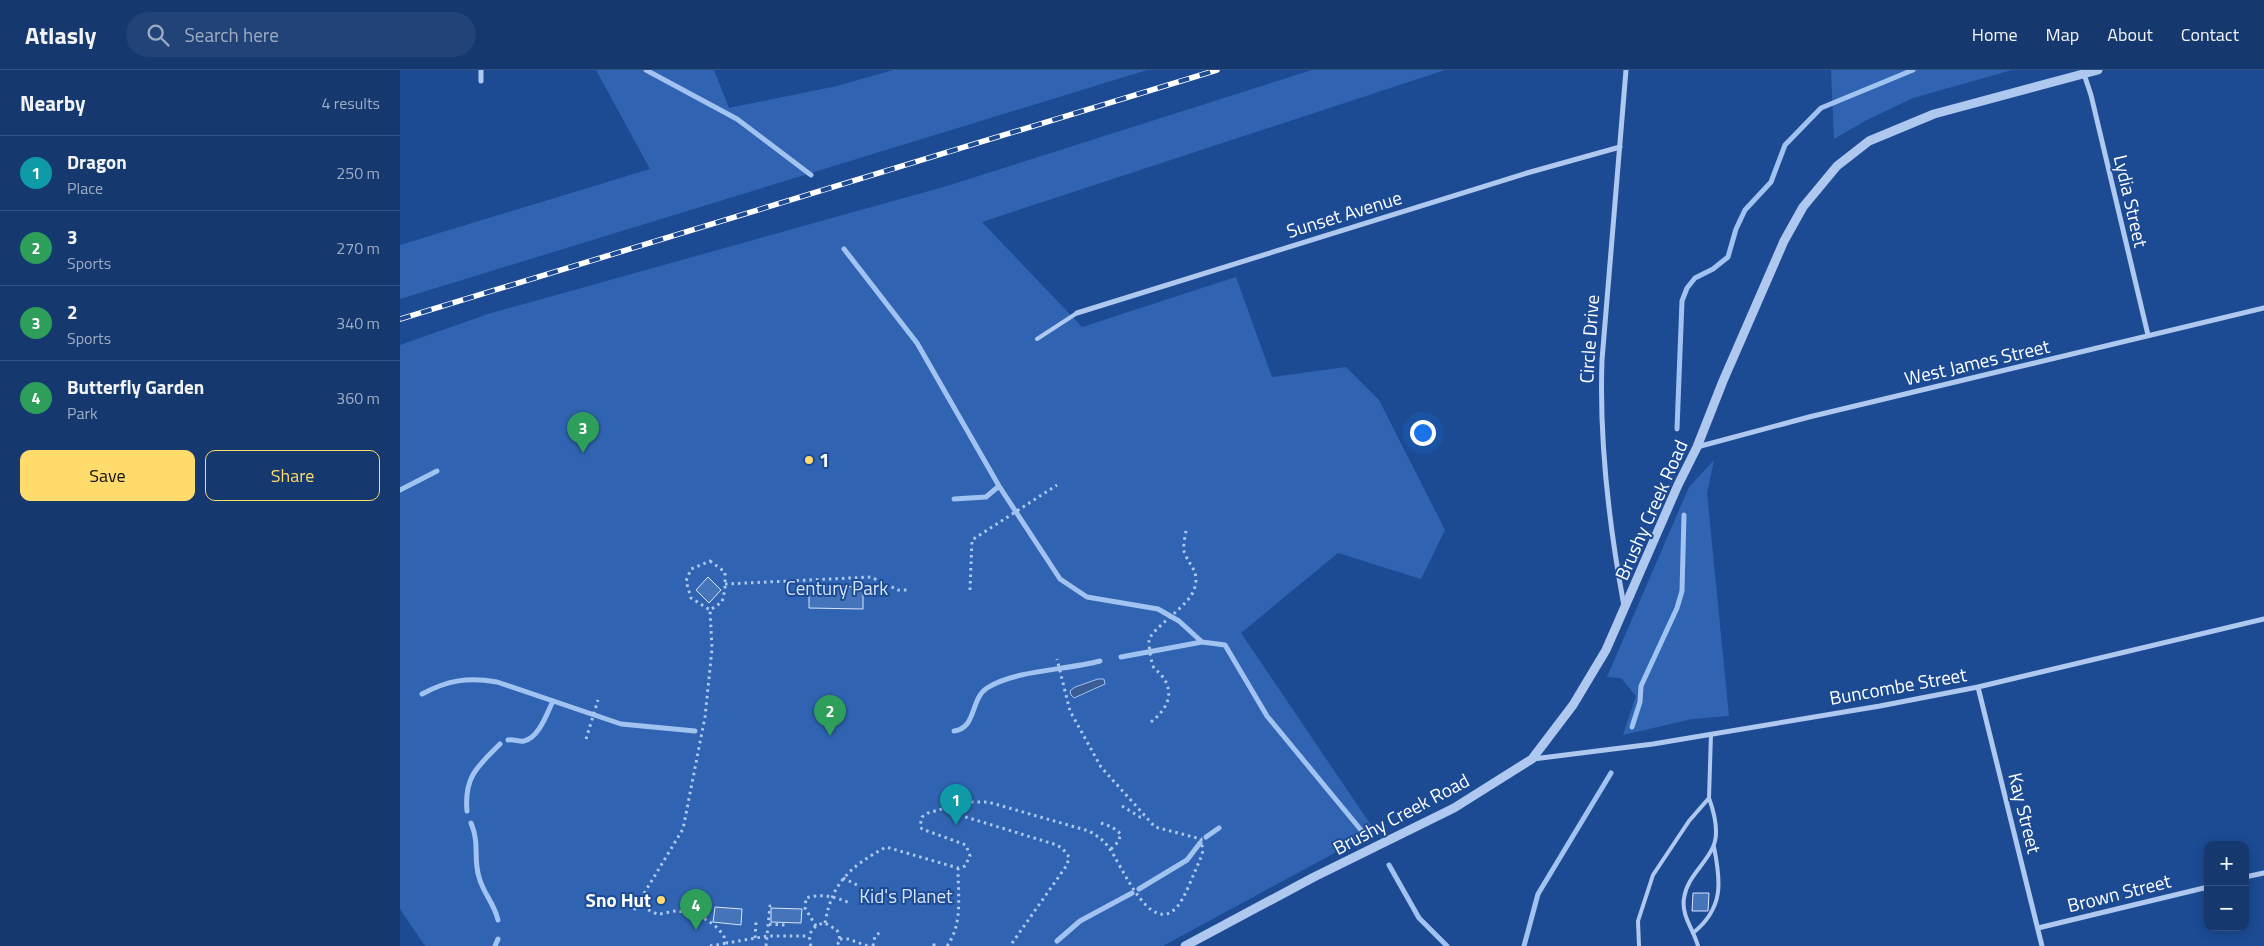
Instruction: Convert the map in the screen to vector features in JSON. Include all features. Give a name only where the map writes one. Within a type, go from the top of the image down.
[{"type":"street","points":[[481,70],[481,81]]},
{"type":"street","name":"Circle Drive","points":[[1624,609],[1612,543],[1600,402],[1626,70]]},
{"type":"street","name":"Brushy Creek Road","points":[[1185,946],[1314,878],[1454,808],[1532,759],[1585,688],[1606,650],[1678,485],[1697,447],[1723,381],[1784,241],[1803,207],[1837,166],[1869,141],[1934,114],[2098,70]]},
{"type":"street","name":"Lydia Street","points":[[2084,74],[2091,95],[2148,335]]},
{"type":"street","name":"Sunset Avenue","points":[[1077,313],[1527,172],[1620,147]]},
{"type":"street","name":"West James Street","points":[[1697,447],[1809,417],[2264,308]]},
{"type":"street","name":"Buncombe Street","points":[[1532,759],[1595,752],[1880,706],[1978,687],[2264,619]]},
{"type":"street","name":"Kay Street","points":[[1978,687],[2042,946]]},
{"type":"street","points":[[2249,876],[2264,873]]},
{"type":"street","name":"Brown Street","points":[[2038,928],[2204,888]]},
{"type":"lane","points":[[1037,339],[1077,313]]},
{"type":"lane","points":[[1693,932],[1707,921],[1714,911],[1718,890],[1718,869],[1714,846],[1716,818],[1709,798],[1711,734]]},
{"type":"lane","points":[[1639,946],[1638,921],[1653,875],[1689,821],[1709,798]]},
{"type":"lane","points":[[1698,946],[1686,918],[1684,898],[1690,880],[1714,846]]},
{"type":"path","points":[[970,590],[972,540],[1057,485]]},
{"type":"path","points":[[1151,722],[1164,710],[1169,698],[1169,689],[1163,677],[1153,666],[1150,647],[1151,636],[1161,625],[1180,610],[1194,591],[1196,578],[1193,566],[1185,554],[1186,532]]},
{"type":"path","points":[[710,561],[724,572],[725,584],[722,602],[710,610],[690,598],[686,581],[692,569],[710,561]]},
{"type":"path","points":[[725,584],[871,577],[898,590],[908,590]]},
{"type":"path","points":[[634,910],[683,829],[705,718],[712,649],[710,610]]},
{"type":"path","points":[[824,923],[827,907],[843,878],[861,861],[886,847],[958,868],[965,866],[970,856],[966,845],[922,829],[920,826],[922,817],[966,802],[988,802],[1089,831],[1103,839],[1138,896],[1147,907],[1156,914],[1168,914],[1176,908],[1200,860],[1203,844],[1201,839],[1194,835],[1155,828],[1101,767],[1070,711],[1057,659]]},
{"type":"path","points":[[586,739],[598,700]]},
{"type":"path","points":[[1122,806],[1140,817],[1146,817]]},
{"type":"path","points":[[949,807],[956,814],[1057,845],[1069,857],[1067,866],[1010,946]]},
{"type":"path","points":[[1101,823],[1112,827],[1121,834],[1121,838],[1110,849]]},
{"type":"path","points":[[947,946],[954,936],[958,922],[958,868]]},
{"type":"path","points":[[843,878],[857,885]]},
{"type":"path","points":[[816,926],[805,908],[806,898],[818,895],[833,896],[850,903]]},
{"type":"path","points":[[637,903],[657,914],[675,911],[693,913],[713,924],[725,937],[727,943]]},
{"type":"path","points":[[766,946],[771,906]]},
{"type":"path","points":[[755,938],[756,921]]},
{"type":"path","points":[[769,924],[785,925],[785,923]]},
{"type":"path","points":[[811,946],[809,936],[816,926],[824,923],[834,926],[840,939],[837,946]]},
{"type":"path","points":[[873,946],[875,936],[882,931]]},
{"type":"path","points":[[710,946],[768,936],[809,936]]},
{"type":"path","points":[[840,939],[848,938],[868,946]]},
{"type":"green space","points":[[596,70],[714,70],[729,108],[837,86],[893,70],[1147,70],[400,299],[400,245],[650,169]]},
{"type":"green space","name":"Century Park","points":[[1312,70],[1445,70],[982,222],[1082,327],[1236,277],[1272,377],[1346,367],[1379,400],[1445,530],[1421,579],[1338,553],[1241,633],[1375,831],[1163,946],[425,946],[400,909],[400,345],[488,314],[947,186]]},
{"type":"green space","points":[[1831,70],[2012,70],[1913,98],[1865,121],[1834,139]]},
{"type":"green space","points":[[1714,460],[1707,493],[1729,716],[1692,719],[1623,735],[1636,696],[1621,678],[1607,677],[1689,487]]},
{"type":"shaded area","points":[[1098,679],[1104,679],[1105,684],[1074,698],[1071,695],[1070,691],[1075,687]]},
{"type":"building","points":[[708,577],[721,590],[709,603],[696,590]]},
{"type":"building","points":[[809,586],[863,587],[863,609],[809,608]]},
{"type":"building","points":[[1693,893],[1709,893],[1708,911],[1692,911]]},
{"type":"building","points":[[715,907],[742,909],[741,925],[713,922]]},
{"type":"building","points":[[771,908],[802,909],[801,923],[771,922]]},
{"type":"waterway","points":[[646,70],[737,119],[811,175]]},
{"type":"waterway","points":[[1677,429],[1682,301],[1687,288],[1695,278],[1713,269],[1728,257],[1736,229],[1745,210],[1771,182],[1785,145],[1821,108],[1913,70]]},
{"type":"waterway","points":[[844,249],[917,343],[999,486],[1060,579],[1087,597],[1158,609],[1179,621],[1202,642],[1225,645],[1267,716],[1361,830]]},
{"type":"waterway","points":[[400,490],[437,471]]},
{"type":"waterway","points":[[954,499],[986,497],[999,486]]},
{"type":"waterway","points":[[1632,727],[1640,702],[1641,686],[1677,608],[1682,591],[1684,515]]},
{"type":"waterway","points":[[1121,657],[1202,642]]},
{"type":"waterway","points":[[954,731],[966,725],[982,693],[999,682],[1026,674],[1100,661]]},
{"type":"waterway","points":[[422,694],[458,681],[497,682],[621,724],[695,731]]},
{"type":"waterway","points":[[508,740],[524,741],[534,735],[542,724],[553,701]]},
{"type":"waterway","points":[[467,811],[470,781],[479,766],[500,744]]},
{"type":"waterway","points":[[1524,946],[1538,894],[1611,773]]},
{"type":"waterway","points":[[471,823],[475,838],[477,870],[498,920]]},
{"type":"waterway","points":[[1206,837],[1219,828]]},
{"type":"waterway","points":[[1139,889],[1187,860],[1200,843]]},
{"type":"waterway","points":[[1389,865],[1419,918],[1447,946]]},
{"type":"waterway","points":[[1057,941],[1080,921],[1132,893]]},
{"type":"waterway","points":[[495,946],[498,939]]},
{"type":"railway","points":[[400,319],[1217,70]]},
{"type":"place","name":"2","points":[[583,453]]},
{"type":"place","name":"1","points":[[809,460]]},
{"type":"place","name":"3","points":[[830,736]]},
{"type":"place","name":"Dragon","points":[[956,825]]},
{"type":"place","name":"Sno Hut","points":[[661,900]]},
{"type":"place","name":"Butterfly Garden","points":[[696,930]]},
{"type":"park label","name":"Kid's Planet","points":[[906,896]]}]
